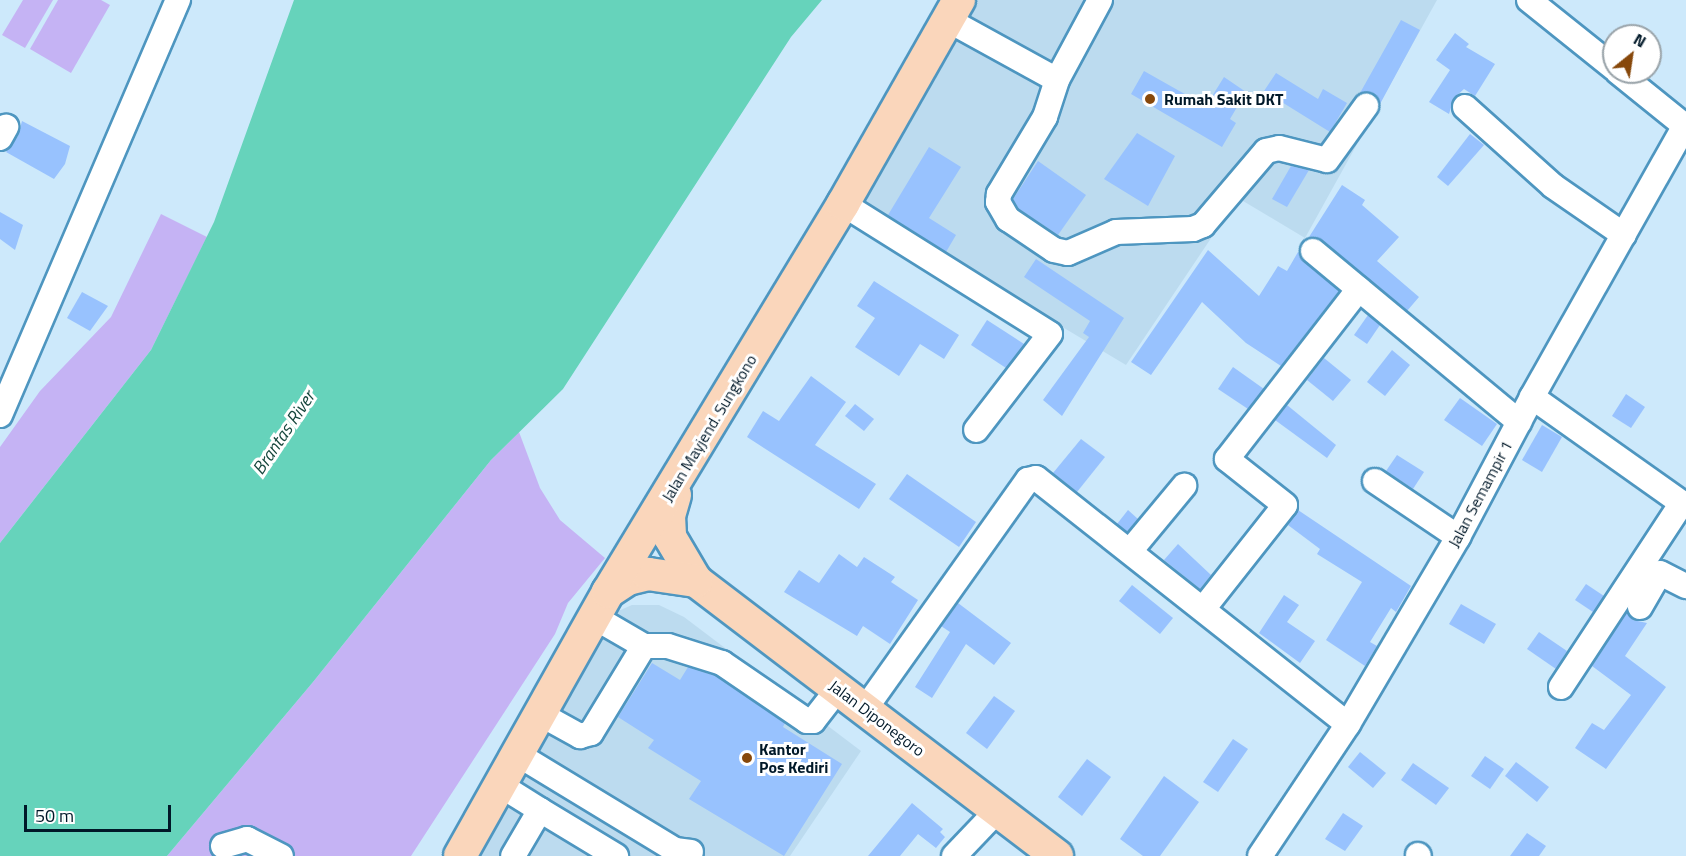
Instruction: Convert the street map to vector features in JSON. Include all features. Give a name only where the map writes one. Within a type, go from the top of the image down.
[{"type":"main road","name":"Jalan Mayjend. Sungkono","points":[[460,856],[601,604],[679,480],[843,204],[954,10]]},
{"type":"main road","name":"Jalan Diponegoro","points":[[679,480],[669,516],[670,537],[696,581],[1057,856]]},
{"type":"main road","name":"Jalan Diponegoro","points":[[601,604],[628,579],[648,574],[696,581]]},
{"type":"street","points":[[0,415],[178,0]]},
{"type":"street","points":[[1100,0],[1058,80],[1045,117],[998,202],[1008,219],[1054,250],[1068,253],[1116,232],[1193,229],[1203,225],[1266,151],[1279,148],[1326,160],[1366,106]]},
{"type":"street","points":[[1530,0],[1602,58]]},
{"type":"street","points":[[954,10],[1058,80]]},
{"type":"street","points":[[1633,84],[1685,125]]},
{"type":"street","points":[[1465,107],[1553,186],[1624,235]]},
{"type":"street","name":"Jalan Semampir 1","points":[[1260,856],[1348,724],[1458,537],[1532,397],[1685,125]]},
{"type":"street","points":[[843,204],[1050,334],[976,430]]},
{"type":"street","points":[[1313,251],[1519,422]]},
{"type":"street","points":[[1203,609],[1285,505],[1227,459],[1359,289]]},
{"type":"street","points":[[1532,397],[1684,505],[1561,687]]},
{"type":"street","points":[[865,709],[1028,480],[1041,480],[1348,724]]},
{"type":"street","points":[[1375,481],[1458,537]]},
{"type":"street","points":[[1130,551],[1184,486]]},
{"type":"street","points":[[1640,607],[1659,573],[1686,586]]},
{"type":"street","points":[[601,604],[644,646],[668,646],[704,654],[811,722],[838,689]]},
{"type":"street","points":[[540,714],[580,736],[591,733],[644,646]]},
{"type":"street","points":[[517,754],[675,850],[691,852]]},
{"type":"street","points":[[500,785],[616,856]]},
{"type":"street","points":[[513,856],[540,810]]},
{"type":"street","points":[[954,856],[998,810]]},
{"type":"street","points":[[223,846],[247,839],[281,856]]},
{"type":"shaded area","points":[[23,0],[53,0],[25,48],[2,35]]},
{"type":"shaded area","points":[[58,0],[101,0],[110,5],[71,73],[30,49]]},
{"type":"shaded area","name":"Rumah Sakit DKT","points":[[977,0],[1437,0],[1305,238],[1238,198],[1126,365],[857,204]]},
{"type":"shaded area","points":[[161,214],[207,237],[151,350],[0,543],[0,447],[40,391],[111,317]]},
{"type":"shaded area","points":[[519,432],[540,488],[560,520],[605,558],[568,603],[555,634],[411,856],[167,856],[313,682],[491,460]]},
{"type":"shaded area","points":[[632,605],[659,605],[684,617],[861,751],[790,856],[479,856],[588,649],[609,615]]},
{"type":"water","name":"Brantas River","points":[[294,0],[822,0],[791,37],[563,389],[491,460],[313,682],[167,856],[0,856],[0,543],[151,350],[214,222]]},
{"type":"building","points":[[1401,20],[1420,30],[1380,104],[1374,94],[1360,93]]},
{"type":"building","points":[[1455,33],[1469,44],[1466,47],[1495,64],[1475,96],[1464,89],[1454,98],[1449,114],[1429,102],[1450,70],[1436,60]]},
{"type":"building","points":[[1144,71],[1206,106],[1224,77],[1246,92],[1230,119],[1236,123],[1222,147],[1131,94]]},
{"type":"building","points":[[1276,73],[1318,99],[1323,89],[1347,103],[1330,132],[1264,91]]},
{"type":"building","points":[[22,121],[70,146],[65,164],[54,179],[6,152],[18,136]]},
{"type":"building","points":[[1137,133],[1175,156],[1148,206],[1104,179]]},
{"type":"building","points":[[1470,134],[1484,145],[1448,186],[1437,177]]},
{"type":"building","points":[[929,147],[961,167],[929,218],[956,235],[946,252],[888,215]]},
{"type":"building","points":[[1038,161],[1086,195],[1058,235],[1019,209],[1013,199]]},
{"type":"building","points":[[1291,166],[1309,170],[1287,207],[1272,199]]},
{"type":"building","points":[[1342,185],[1365,200],[1362,205],[1399,237],[1377,261],[1419,297],[1407,311],[1322,240],[1309,237]]},
{"type":"building","points":[[0,212],[23,225],[15,250],[0,239]]},
{"type":"building","points":[[1208,250],[1259,296],[1278,266],[1287,271],[1298,252],[1339,291],[1281,366],[1246,343],[1202,302],[1151,375],[1131,362]]},
{"type":"building","points":[[1036,259],[1124,318],[1062,416],[1043,400],[1089,337],[1083,333],[1090,321],[1024,277]]},
{"type":"building","points":[[874,281],[959,335],[944,359],[920,344],[899,376],[855,347],[875,318],[857,306]]},
{"type":"building","points":[[82,292],[108,306],[90,331],[67,318]]},
{"type":"building","points":[[1368,315],[1380,325],[1367,344],[1354,335]]},
{"type":"building","points":[[987,320],[1024,344],[1006,368],[971,345]]},
{"type":"building","points":[[1392,350],[1410,365],[1385,396],[1367,382]]},
{"type":"building","points":[[1324,358],[1351,380],[1333,401],[1307,380]]},
{"type":"building","points":[[1233,367],[1264,389],[1248,409],[1218,389]]},
{"type":"building","points":[[811,376],[846,402],[815,445],[876,484],[859,509],[747,437],[763,411],[779,421]]},
{"type":"building","points":[[1626,394],[1645,407],[1631,428],[1612,416]]},
{"type":"building","points":[[1460,398],[1497,424],[1482,446],[1444,420]]},
{"type":"building","points":[[855,404],[874,419],[864,431],[845,416]]},
{"type":"building","points":[[1287,405],[1336,445],[1327,458],[1275,420]]},
{"type":"building","points":[[1542,425],[1562,437],[1542,472],[1522,460]]},
{"type":"building","points":[[1081,439],[1105,457],[1077,492],[1053,473]]},
{"type":"building","points":[[1397,455],[1424,472],[1413,489],[1386,471]]},
{"type":"building","points":[[907,474],[976,522],[959,547],[889,499]]},
{"type":"building","points":[[1128,510],[1138,519],[1127,532],[1117,524]]},
{"type":"building","points":[[1298,510],[1411,586],[1396,612],[1391,608],[1370,642],[1377,646],[1365,666],[1326,640],[1362,582],[1317,554],[1320,549],[1288,525]]},
{"type":"building","points":[[1178,544],[1211,575],[1200,589],[1164,560]]},
{"type":"building","points":[[839,554],[857,567],[864,557],[895,577],[891,582],[918,600],[890,644],[863,626],[857,636],[784,592],[799,570],[819,583]]},
{"type":"building","points":[[1586,584],[1604,596],[1593,612],[1575,600]]},
{"type":"building","points":[[1132,585],[1173,618],[1160,634],[1119,601]]},
{"type":"building","points":[[1284,595],[1299,605],[1287,622],[1315,641],[1300,663],[1259,633]]},
{"type":"building","points":[[958,603],[1011,643],[994,665],[966,644],[932,698],[915,687],[950,632],[941,626]]},
{"type":"building","points":[[1461,604],[1496,624],[1484,644],[1449,624]]},
{"type":"building","points":[[1627,612],[1633,620],[1647,623],[1625,656],[1666,687],[1606,769],[1575,748],[1592,723],[1604,730],[1631,695],[1592,666]]},
{"type":"building","points":[[1539,632],[1567,651],[1556,669],[1527,649]]},
{"type":"building","name":"Kantor Pos Kediri","points":[[652,663],[680,680],[688,667],[716,676],[785,723],[783,727],[842,764],[784,856],[689,799],[701,781],[648,748],[654,740],[618,717]]},
{"type":"building","points":[[994,696],[1015,711],[987,749],[966,733]]},
{"type":"building","points":[[1233,739],[1248,749],[1218,792],[1203,782]]},
{"type":"building","points":[[1360,752],[1386,773],[1373,788],[1348,767]]},
{"type":"building","points":[[1485,756],[1504,769],[1490,789],[1471,776]]},
{"type":"building","points":[[1087,759],[1111,777],[1082,816],[1058,797]]},
{"type":"building","points":[[1516,762],[1549,787],[1537,802],[1505,776]]},
{"type":"building","points":[[1413,763],[1449,788],[1436,805],[1401,780]]},
{"type":"building","points":[[1164,776],[1199,802],[1160,856],[1143,856],[1120,839]]},
{"type":"building","points":[[912,803],[943,829],[940,832],[945,837],[936,848],[918,834],[900,856],[868,856]]},
{"type":"building","points":[[1343,813],[1363,826],[1345,851],[1325,839]]},
{"type":"building","points":[[1527,833],[1546,846],[1539,856],[1510,856]]},
{"type":"place","name":"Rumah Sakit DKT","points":[[1150,99]]},
{"type":"place","name":"Kantor Pos Kediri","points":[[747,758]]}]
